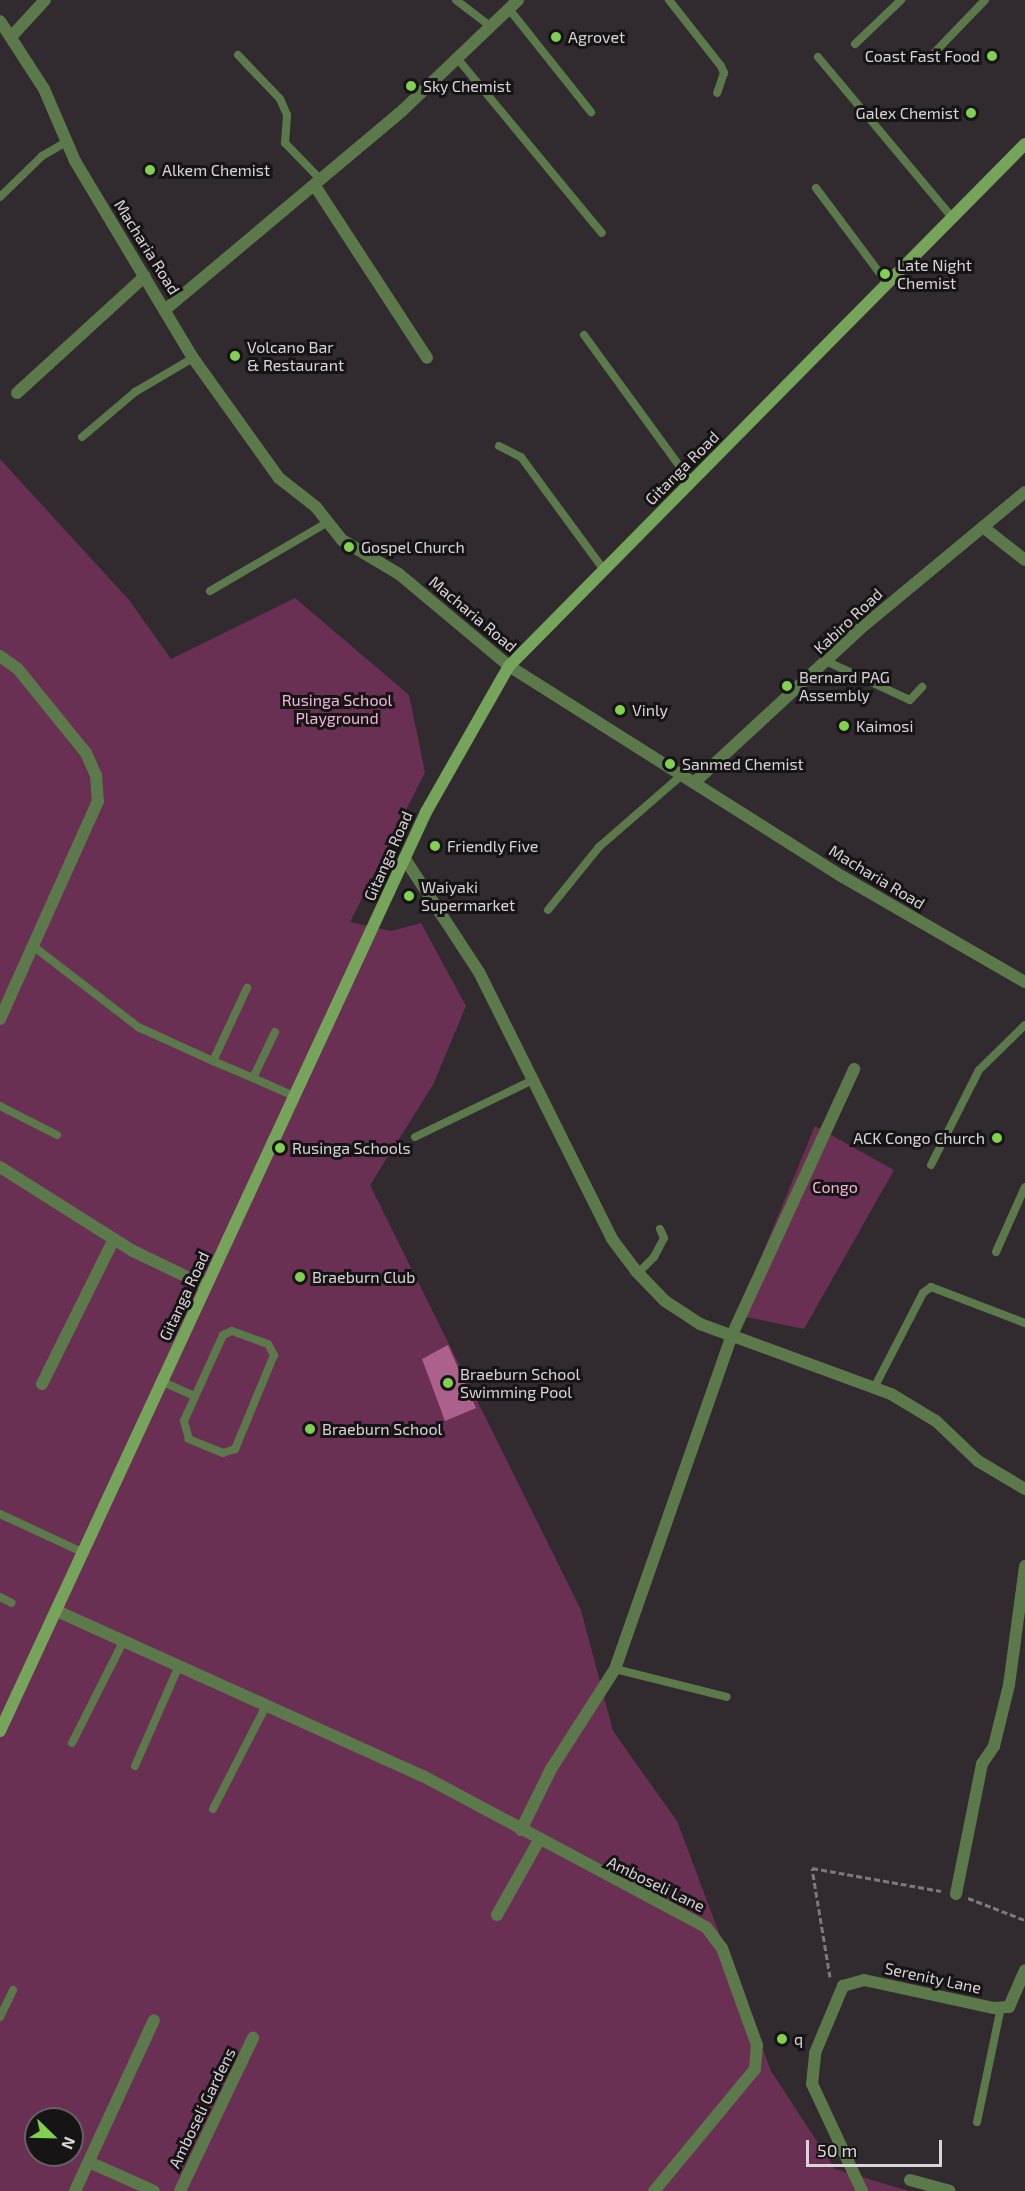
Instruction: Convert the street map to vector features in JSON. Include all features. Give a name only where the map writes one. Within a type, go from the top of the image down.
[{"type":"main road","name":"Gitanga Road","points":[[0,1731],[3,1716],[57,1611],[206,1286],[457,750],[510,666],[1025,144]]},
{"type":"street","points":[[11,37],[45,0]]},
{"type":"street","points":[[166,309],[318,183],[457,58],[513,4]]},
{"type":"street","name":"Macharia Road","points":[[0,21],[44,88],[66,142],[193,358],[279,478],[328,522],[342,540],[399,574],[510,666],[698,780],[843,878],[1025,982]]},
{"type":"street","points":[[318,183],[427,358]]},
{"type":"street","points":[[17,393],[145,276]]},
{"type":"street","name":"Kabiro Road","points":[[698,780],[828,662],[1025,492]]},
{"type":"street","points":[[982,527],[1025,560]]},
{"type":"street","points":[[0,656],[48,706],[96,775],[98,801],[0,1018]]},
{"type":"street","points":[[405,859],[479,972],[612,1239],[638,1273],[665,1301],[731,1337],[874,1388],[936,1421],[978,1461],[1025,1489]]},
{"type":"street","points":[[521,1830],[551,1769],[615,1669],[652,1574],[731,1337],[854,1069]]},
{"type":"street","points":[[0,1167],[114,1239],[206,1286]]},
{"type":"street","points":[[42,1384],[114,1239]]},
{"type":"street","points":[[956,1894],[982,1764],[994,1746],[1009,1685],[1025,1566]]},
{"type":"street","name":"Amboseli Lane","points":[[57,1611],[423,1776],[521,1830],[538,1842],[706,1927],[722,1948],[758,2045],[751,2077],[654,2191]]},
{"type":"street","points":[[497,1915],[538,1842]]},
{"type":"street","name":"Serenity Lane","points":[[862,2191],[812,2084],[814,2053],[843,1986],[864,1980],[1001,2007],[1018,1994],[1025,1970]]},
{"type":"street","points":[[75,2191],[154,2020]]},
{"type":"street","name":"Amboseli Gardens","points":[[180,2191],[254,2038]]},
{"type":"street","points":[[89,2162],[154,2191]]},
{"type":"street","points":[[910,2180],[950,2191]]},
{"type":"lane","points":[[456,0],[490,26]]},
{"type":"lane","points":[[669,0],[721,66],[724,73],[717,93]]},
{"type":"lane","points":[[855,44],[901,0]]},
{"type":"lane","points":[[935,52],[985,0]]},
{"type":"lane","points":[[513,4],[591,112]]},
{"type":"lane","points":[[238,55],[280,99],[287,115],[285,143],[318,183]]},
{"type":"lane","points":[[818,57],[952,217]]},
{"type":"lane","points":[[457,58],[602,233]]},
{"type":"lane","points":[[0,197],[42,156],[66,142]]},
{"type":"lane","points":[[816,188],[887,283]]},
{"type":"lane","points":[[584,335],[691,482]]},
{"type":"lane","points":[[82,437],[135,392],[193,358]]},
{"type":"lane","points":[[499,446],[521,457],[604,570]]},
{"type":"lane","points":[[210,591],[328,522]]},
{"type":"lane","points":[[828,662],[910,700],[922,687]]},
{"type":"lane","points":[[548,910],[599,847],[685,772]]},
{"type":"lane","points":[[33,946],[138,1027],[296,1097]]},
{"type":"lane","points":[[213,1061],[247,988]]},
{"type":"lane","points":[[931,1165],[976,1076],[1025,1025]]},
{"type":"lane","points":[[253,1078],[276,1032]]},
{"type":"lane","points":[[415,1137],[533,1080]]},
{"type":"lane","points":[[0,1106],[57,1135]]},
{"type":"lane","points":[[996,1252],[1025,1187]]},
{"type":"lane","points":[[638,1273],[654,1257],[664,1238],[660,1228]]},
{"type":"lane","points":[[874,1388],[923,1293],[931,1287],[1025,1323]]},
{"type":"lane","points":[[240,1332],[273,1349],[229,1454],[189,1439],[184,1430],[194,1396],[223,1335],[240,1332]]},
{"type":"lane","points":[[163,1382],[194,1396]]},
{"type":"lane","points":[[0,1514],[84,1553]]},
{"type":"lane","points":[[0,1597],[12,1603]]},
{"type":"lane","points":[[72,1743],[123,1642]]},
{"type":"lane","points":[[135,1766],[179,1666]]},
{"type":"lane","points":[[615,1669],[727,1697]]},
{"type":"lane","points":[[213,1809],[267,1706]]},
{"type":"lane","points":[[0,2017],[13,1990]]},
{"type":"lane","points":[[977,2122],[1001,2007]]},
{"type":"path","points":[[836,2001],[819,1935],[812,1868],[956,1894],[1025,1920]]},
{"type":"green space","name":"Rusinga School Playground","points":[[0,459],[129,600],[171,659],[295,598],[409,695],[425,772],[350,922],[391,931],[421,923],[466,1006],[433,1085],[370,1185],[581,1610],[613,1731],[677,1821],[771,2071],[835,2169],[909,2191],[0,2191]]},
{"type":"green space","name":"Congo","points":[[815,1126],[894,1170],[804,1329],[737,1315]]},
{"type":"shaded area","name":"Braeburn School Swimming Pool","points":[[448,1345],[476,1408],[445,1421],[422,1359]]},
{"type":"place","name":"Agrovet","points":[[556,37]]},
{"type":"place","name":"Coast Fast Food","points":[[992,56]]},
{"type":"place","name":"Sky Chemist","points":[[411,86]]},
{"type":"place","name":"Galex Chemist","points":[[971,113]]},
{"type":"place","name":"Alkem Chemist","points":[[150,170]]},
{"type":"place","name":"Late Night Chemist","points":[[885,274]]},
{"type":"place","name":"Volcano Bar & Restaurant","points":[[235,356]]},
{"type":"place","name":"Gospel Church","points":[[349,547]]},
{"type":"place","name":"Bernard PAG Assembly","points":[[787,686]]},
{"type":"place","name":"Vinly","points":[[620,710]]},
{"type":"place","name":"Kaimosi","points":[[844,726]]},
{"type":"place","name":"Sanmed Chemist","points":[[670,764]]},
{"type":"place","name":"Friendly Five","points":[[435,846]]},
{"type":"place","name":"Waiyaki Supermarket","points":[[409,896]]},
{"type":"place","name":"ACK Congo Church","points":[[997,1138]]},
{"type":"place","name":"Rusinga Schools","points":[[280,1148]]},
{"type":"place","name":"Braeburn Club","points":[[300,1277]]},
{"type":"place","name":"Braeburn School Swimming Pool","points":[[448,1383]]},
{"type":"place","name":"Braeburn School","points":[[310,1429]]},
{"type":"place","name":"q","points":[[782,2039]]}]
